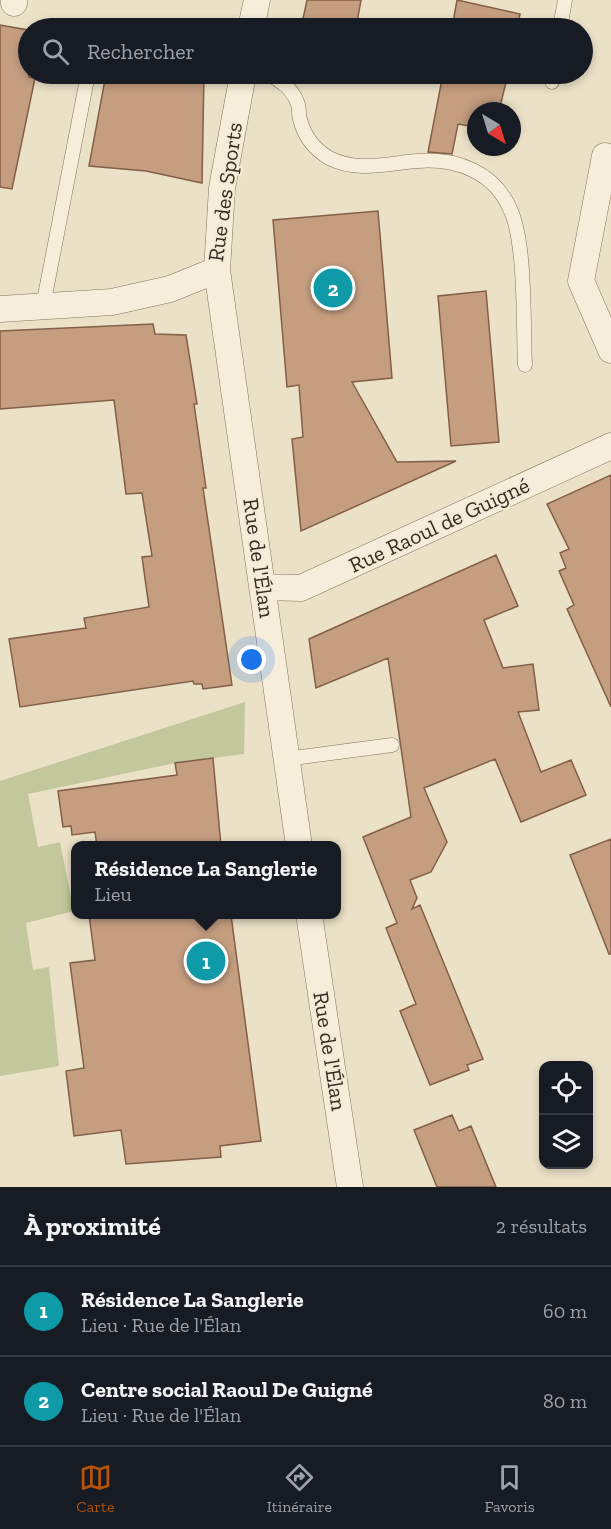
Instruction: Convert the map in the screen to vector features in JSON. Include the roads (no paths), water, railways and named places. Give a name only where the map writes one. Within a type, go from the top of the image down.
[{"type":"street","points":[[253,18],[257,0]]},
{"type":"street","name":"Rue des Sports","points":[[0,309],[112,302],[170,289],[217,270],[222,188],[241,84]]},
{"type":"street","points":[[605,156],[581,281],[611,350]]},
{"type":"street","name":"Rue de l'Élan","points":[[217,270],[298,841]]},
{"type":"street","name":"Rue Raoul de Guigné","points":[[263,587],[300,588],[611,446]]},
{"type":"street","name":"Rue de l'Élan","points":[[310,919],[350,1187]]},
{"type":"lane","points":[[562,18],[565,0]]},
{"type":"lane","points":[[44,306],[86,84]]},
{"type":"lane","points":[[284,84],[298,103],[305,136],[317,150],[331,159],[354,166],[379,168],[435,160],[456,162],[480,173],[496,188],[511,211],[517,237],[525,365]]},
{"type":"lane","points":[[286,759],[392,745]]},
{"type":"place","name":"Centre social Raoul De Guigné","points":[[333,288]]},
{"type":"place","name":"Résidence La Sanglerie","points":[[206,961]]}]
